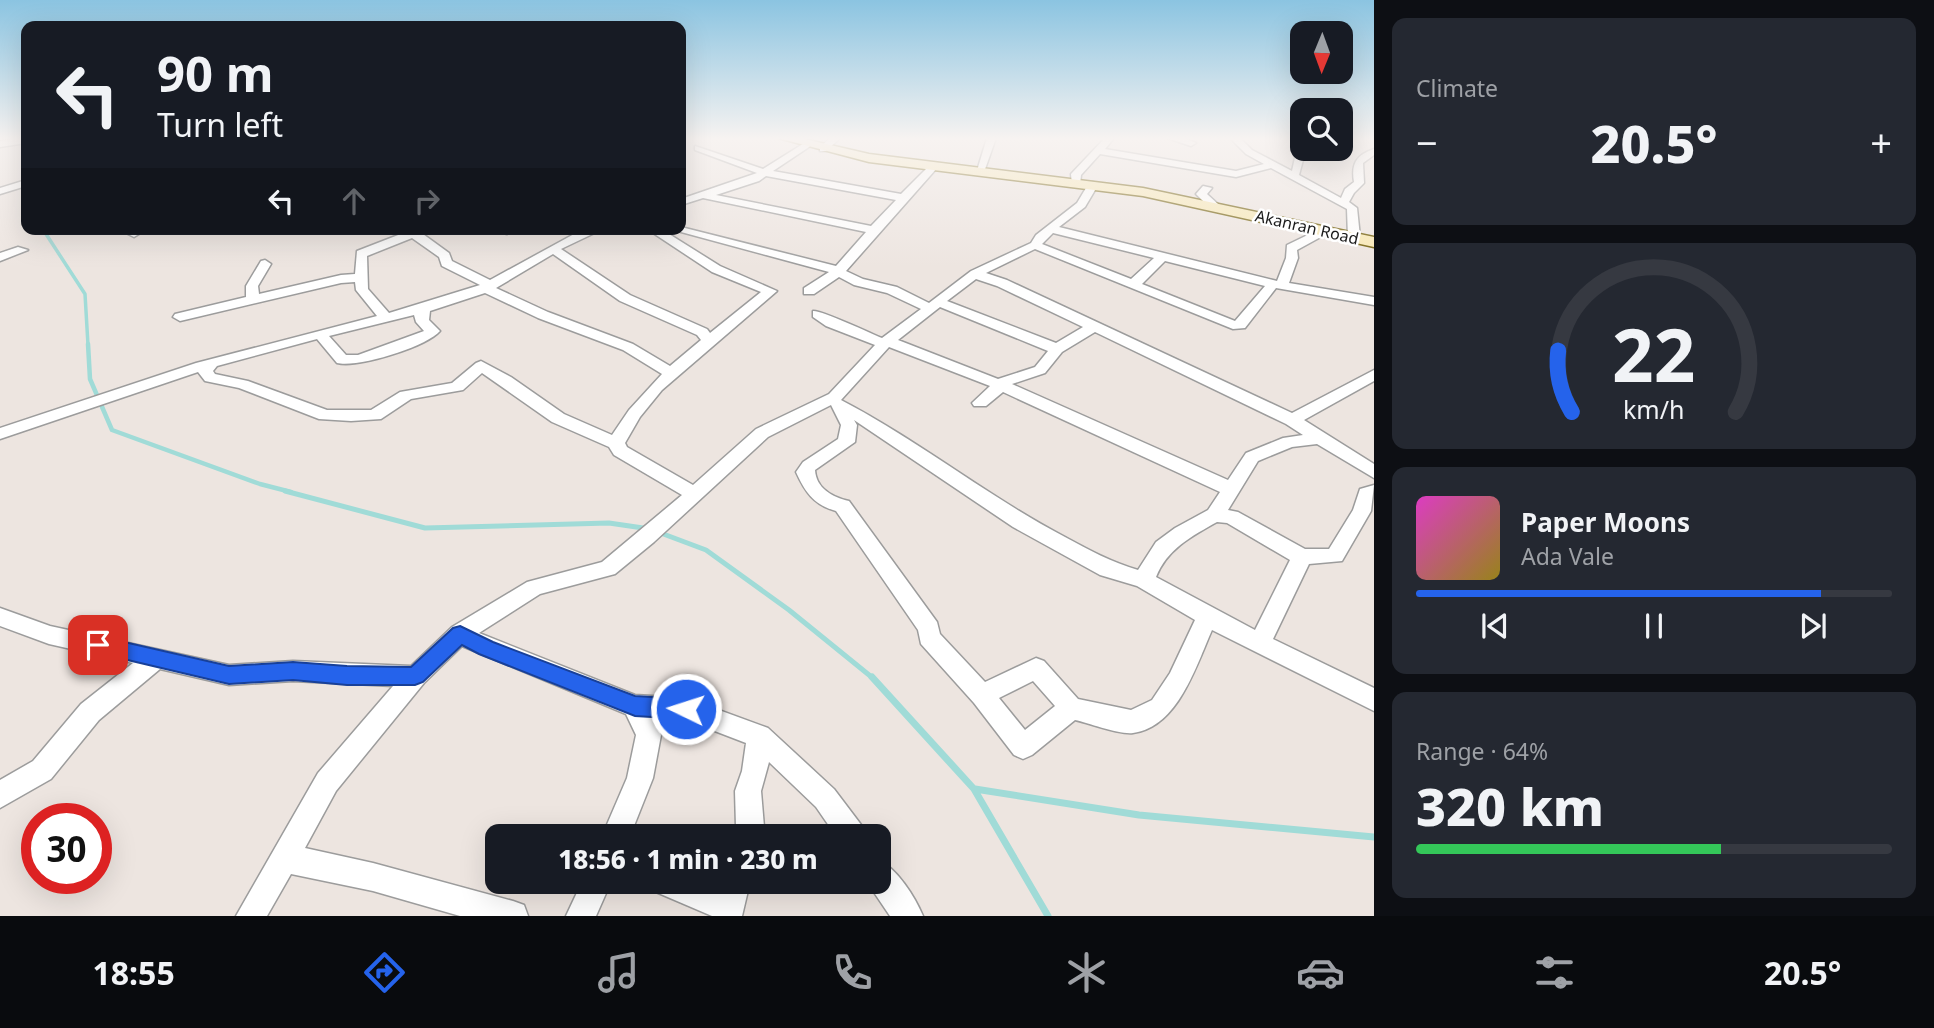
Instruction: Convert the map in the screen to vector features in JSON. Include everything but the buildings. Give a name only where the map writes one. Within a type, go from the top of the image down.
[{"type":"main road","name":"Akanran Road","points":[[1056,181],[1216,207],[1374,242]]},
{"type":"street","points":[[686,198],[743,181]]},
{"type":"street","points":[[808,181],[905,198]]},
{"type":"street","points":[[809,291],[839,271],[873,230],[921,181]]},
{"type":"street","points":[[1302,181],[1352,208],[1354,237]]},
{"type":"street","points":[[1344,202],[1359,181]]},
{"type":"street","points":[[0,189],[21,185]]},
{"type":"street","points":[[1071,708],[1023,747],[982,695],[929,637],[929,628],[842,506],[832,504],[814,492],[805,472],[809,466],[846,442],[849,425],[835,402],[835,397],[885,343],[975,274],[1035,245],[1040,237],[1081,205],[1093,185]]},
{"type":"street","points":[[1207,188],[1201,194],[1216,207]]},
{"type":"street","points":[[702,195],[873,230]]},
{"type":"street","points":[[1052,229],[1278,285],[1374,301]]},
{"type":"street","points":[[686,231],[800,258],[839,271],[859,282],[892,290],[1057,349]]},
{"type":"street","points":[[1035,245],[1226,322],[1240,325],[1278,285],[1292,258],[1291,248],[1324,231]]},
{"type":"street","points":[[385,317],[362,290],[361,254],[402,235]]},
{"type":"street","points":[[416,235],[445,256],[446,263],[460,273],[549,317],[611,339],[657,361],[670,373]]},
{"type":"street","points":[[0,434],[212,363],[425,308],[489,287],[554,250],[562,240],[578,235]]},
{"type":"street","points":[[616,443],[628,419],[670,373],[770,291],[716,269],[662,235]]},
{"type":"street","points":[[0,257],[22,250]]},
{"type":"street","points":[[554,250],[625,298],[702,332],[709,341]]},
{"type":"street","points":[[1133,285],[1163,256]]},
{"type":"street","points":[[253,299],[252,286],[256,275],[265,264]]},
{"type":"street","points":[[975,274],[1002,283],[1292,420],[1374,472]]},
{"type":"street","points":[[180,317],[341,279],[361,278]]},
{"type":"street","points":[[320,334],[342,359],[360,359],[424,337],[433,331],[423,322],[421,315],[425,308]]},
{"type":"street","points":[[818,314],[831,323],[998,384],[1233,490]]},
{"type":"street","points":[[998,384],[1040,370],[1057,349],[1093,327]]},
{"type":"street","points":[[212,363],[205,371],[211,377],[243,384],[325,415],[351,416],[375,415],[406,395],[457,387],[481,366],[506,380],[558,418],[616,443],[620,451],[694,494]]},
{"type":"street","points":[[1292,420],[1374,374]]},
{"type":"street","points":[[980,403],[996,390],[998,384]]},
{"type":"street","points":[[251,916],[327,782],[415,676],[460,634],[534,588],[608,568],[762,433],[835,402]]},
{"type":"street","points":[[835,402],[877,425],[1020,522],[1107,569],[1144,580],[1207,617],[1374,700]]},
{"type":"street","points":[[1144,580],[1150,561],[1177,535],[1215,515],[1252,457],[1289,442],[1318,438]]},
{"type":"street","points":[[1215,515],[1231,517],[1302,558],[1335,556],[1363,512],[1367,494],[1374,491]]},
{"type":"street","points":[[1259,644],[1302,558]]},
{"type":"street","points":[[0,617],[49,635],[229,675],[293,671],[347,676],[415,676]]},
{"type":"street","points":[[982,695],[1037,668],[1071,708],[1132,722],[1161,708],[1178,680],[1207,617]]},
{"type":"street","points":[[460,634],[486,648],[635,706],[686,709],[759,736],[825,798],[843,824]]},
{"type":"street","points":[[0,795],[42,770],[90,712],[157,658]]},
{"type":"street","points":[[621,824],[640,778],[649,735],[635,706]]},
{"type":"street","points":[[750,824],[748,791],[755,771],[759,736]]},
{"type":"street","points":[[283,858],[373,877],[513,916]]},
{"type":"street","points":[[891,892],[908,916]]},
{"type":"street","points":[[581,916],[591,894]]},
{"type":"street","points":[[707,894],[731,901]]},
{"type":"waterway","points":[[47,235],[85,294],[88,345]]},
{"type":"waterway","points":[[88,344],[90,379],[112,430],[260,484],[291,492]]},
{"type":"waterway","points":[[285,491],[425,528],[609,523],[650,529]]},
{"type":"waterway","points":[[658,532],[706,550],[789,610],[873,678]]},
{"type":"waterway","points":[[873,678],[974,789],[1048,916]]},
{"type":"waterway","points":[[975,789],[1139,815],[1374,837]]},
{"type":"route","points":[[98,645],[229,675],[293,671],[347,676],[415,676],[460,634],[486,648],[635,706],[686,709]]}]
